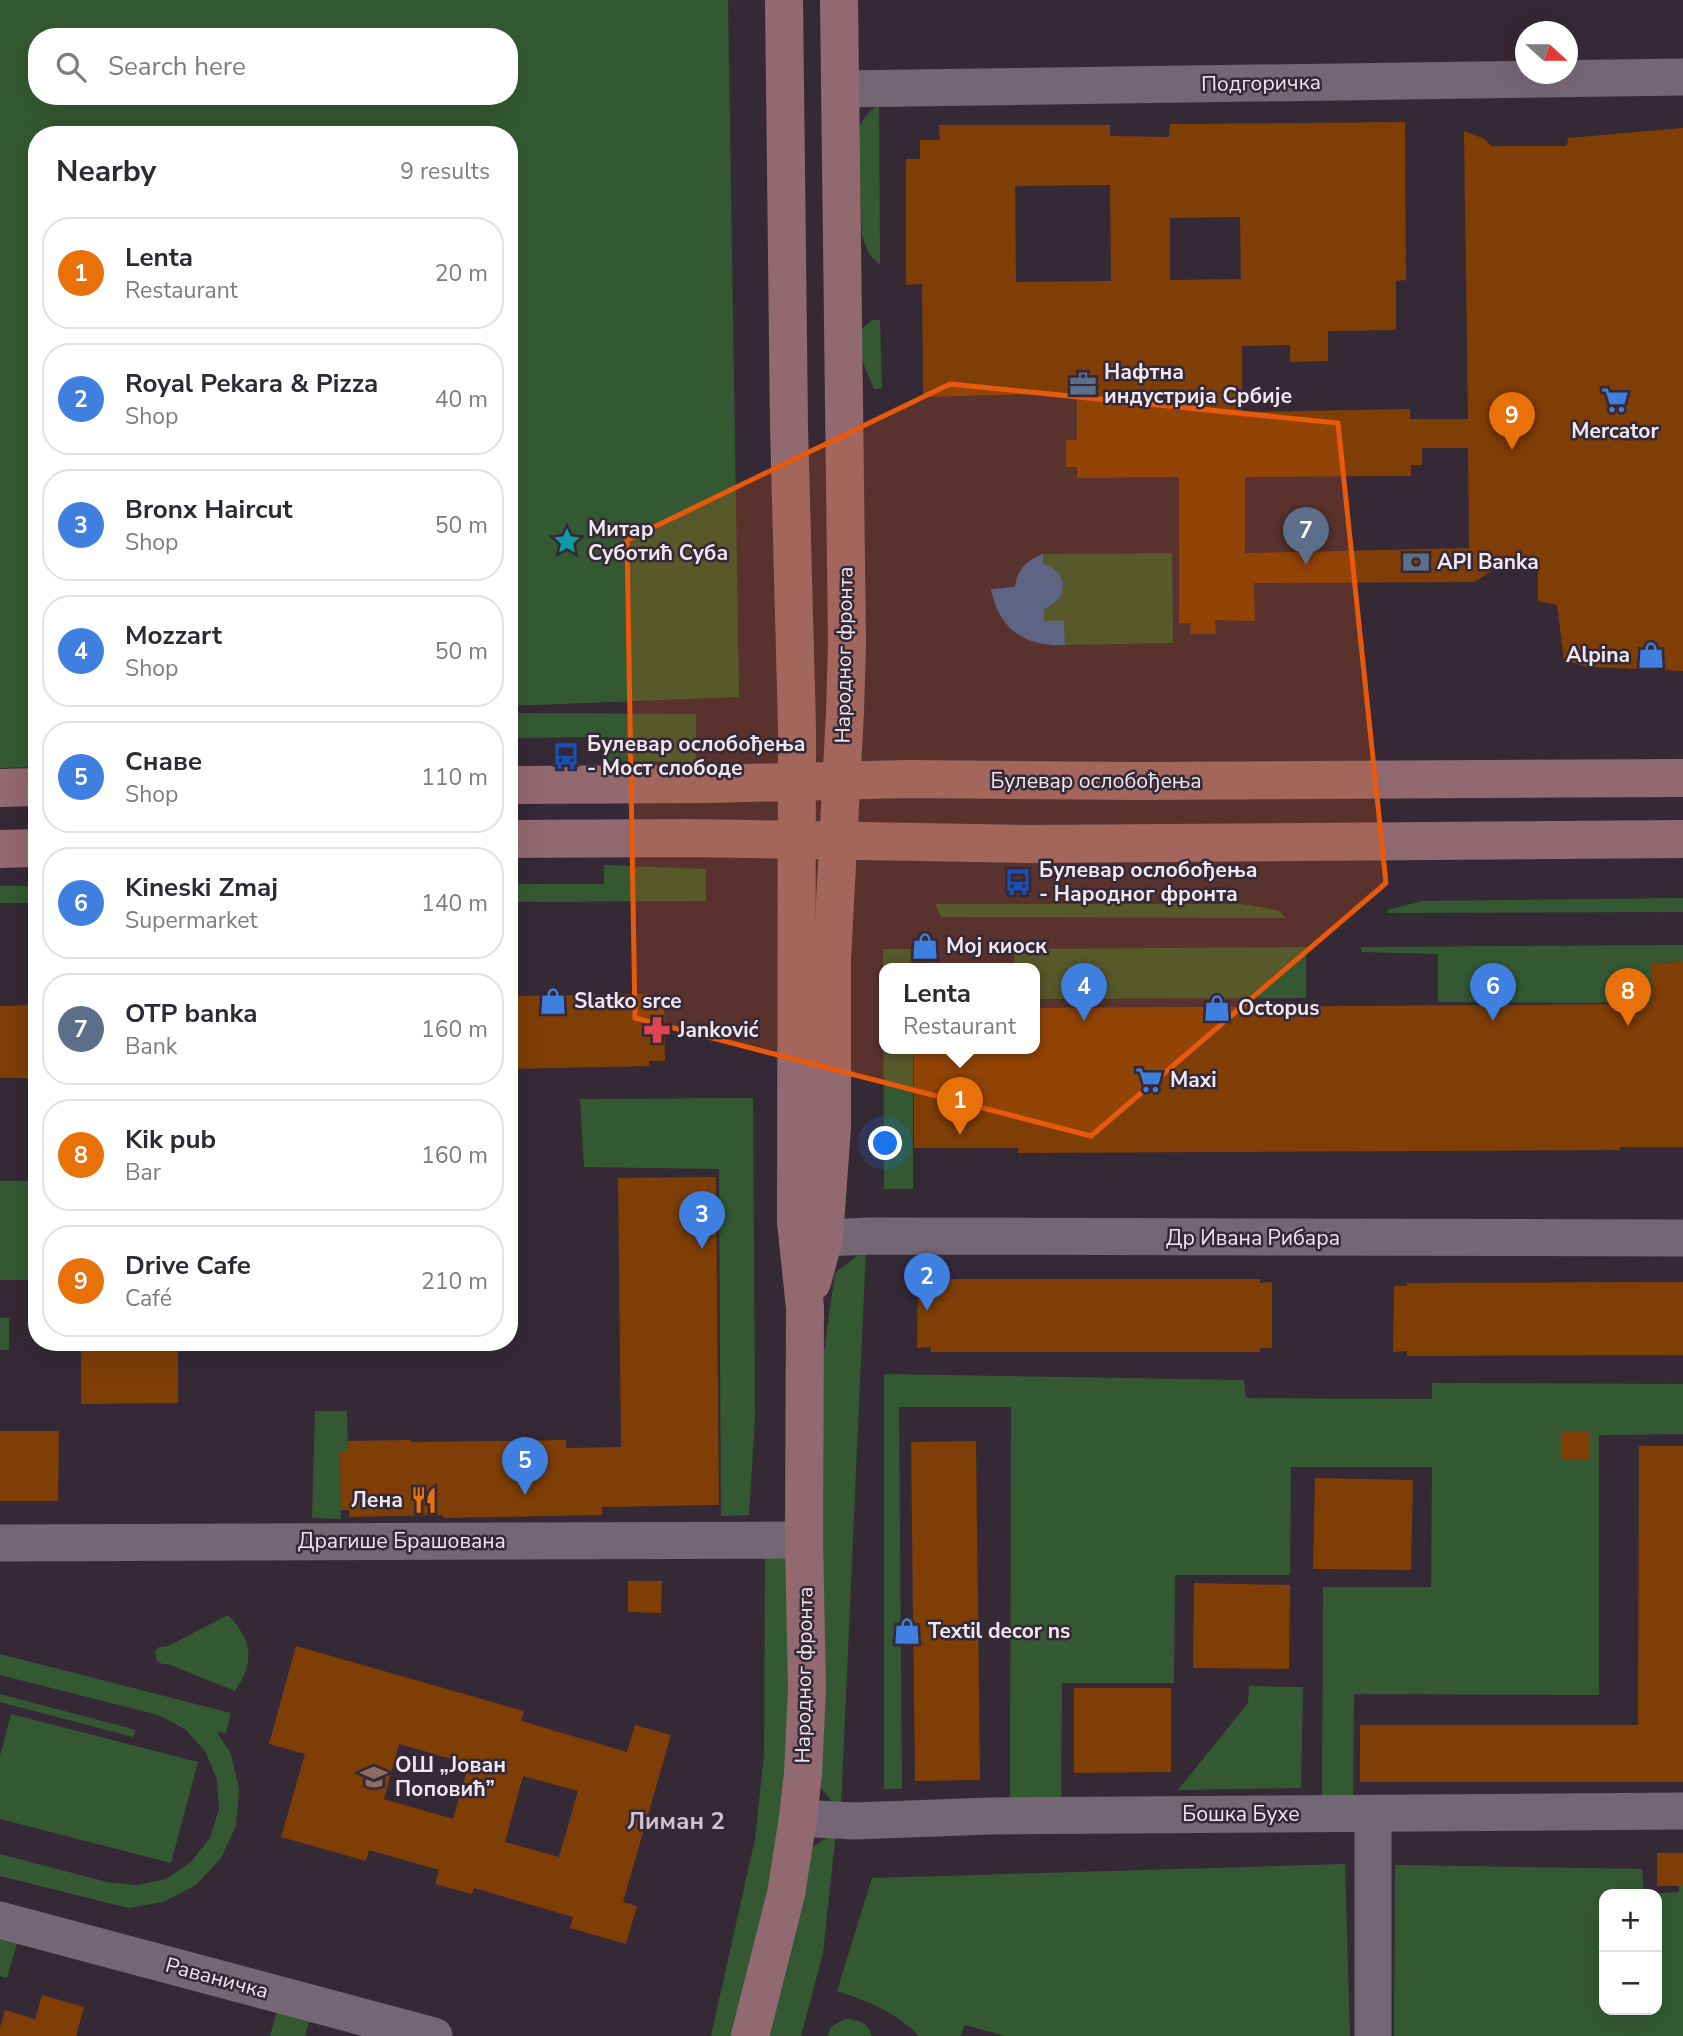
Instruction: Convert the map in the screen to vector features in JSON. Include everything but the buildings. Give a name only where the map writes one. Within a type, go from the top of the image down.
[{"type":"street","name":"Народног фронта","points":[[750,2036],[784,1903],[798,1818],[807,1689],[804,1308],[796,1222],[797,781],[784,0]]},
{"type":"street","name":"Народног фронта","points":[[804,1308],[824,1238],[832,1127],[832,960],[847,644],[839,0]]},
{"type":"street","name":"Подгоричка","points":[[840,89],[1683,77]]},
{"type":"street","name":"Булевар ослобођења","points":[[518,785],[907,779],[1137,781],[1683,778]]},
{"type":"street","points":[[0,788],[28,787]]},
{"type":"street","points":[[518,839],[687,838],[1026,844],[1683,839]]},
{"type":"street","points":[[0,849],[28,848]]},
{"type":"street","name":"Др Ивана Рибара","points":[[824,1238],[1683,1238]]},
{"type":"street","name":"Драгише Брашована","points":[[0,1543],[804,1540]]},
{"type":"street","name":"Бошка Бухе","points":[[798,1818],[854,1821],[1002,1816],[1683,1811]]},
{"type":"street","points":[[1373,1814],[1373,2036]]},
{"type":"street","name":"Раваничка","points":[[0,1920],[434,2036]]},
{"type":"highlighted area","points":[[950,384],[1338,423],[1386,883],[1091,1136],[635,1018],[627,540]]},
{"type":"green space","points":[[0,0],[728,0],[739,697],[518,706],[518,126],[28,126],[28,767],[0,768]]},
{"type":"green space","points":[[879,105],[880,265],[869,254],[862,236],[858,132],[866,116]]},
{"type":"green space","points":[[872,320],[880,320],[882,388],[874,389],[862,359],[859,343],[863,328]]},
{"type":"green space","points":[[1172,553],[1173,643],[1065,645],[1064,621],[1044,621],[1044,609],[1053,605],[1043,554]]},
{"type":"green space","points":[[518,713],[696,714],[696,762],[607,761],[608,737],[518,738]]},
{"type":"green space","points":[[604,865],[706,869],[706,901],[518,902],[518,884],[604,884]]},
{"type":"green space","points":[[0,886],[28,886],[28,903],[0,903]]},
{"type":"green space","points":[[1683,898],[1683,912],[1388,913],[1387,910],[1422,901]]},
{"type":"green space","points":[[935,904],[1242,904],[1278,910],[1286,918],[941,917]]},
{"type":"green space","points":[[1683,945],[1683,962],[1651,963],[1651,1003],[1438,1002],[1438,954],[1362,952],[1360,947]]},
{"type":"green space","points":[[1306,947],[1306,998],[1040,999],[1040,963],[1014,963],[1014,949]]},
{"type":"green space","points":[[883,949],[912,949],[912,963],[883,963]]},
{"type":"green space","points":[[883,1054],[913,1054],[913,1189],[884,1189]]},
{"type":"green space","points":[[753,1098],[755,1418],[749,1515],[721,1516],[719,1169],[584,1167],[580,1099]]},
{"type":"green space","points":[[0,1181],[28,1181],[28,1280],[0,1280]]},
{"type":"green space","points":[[866,1249],[841,1806],[833,1803],[820,1787],[823,1359],[835,1273]]},
{"type":"green space","points":[[0,1318],[9,1318],[9,1350],[0,1350]]},
{"type":"green space","points":[[884,1374],[1244,1380],[1246,1398],[1432,1399],[1432,1383],[1683,1384],[1683,1434],[1599,1435],[1599,1695],[1354,1694],[1353,1797],[1322,1797],[1323,1587],[1431,1587],[1432,1467],[1291,1467],[1290,1575],[1175,1575],[1174,1683],[1062,1683],[1061,1814],[1010,1814],[1011,1407],[899,1407],[902,1789],[884,1789]]},
{"type":"green space","points":[[315,1411],[347,1411],[348,1451],[340,1451],[341,1519],[312,1518]]},
{"type":"green space","points":[[765,1554],[790,1556],[790,1726],[772,1882],[735,2036],[711,2036],[755,1839],[764,1755]]},
{"type":"green space","points":[[228,1615],[242,1634],[248,1652],[246,1671],[235,1691],[157,1661],[155,1652],[159,1647],[168,1646]]},
{"type":"green space","points":[[0,1654],[231,1713],[226,1733],[217,1732],[231,1754],[239,1789],[236,1826],[221,1858],[196,1885],[163,1902],[128,1908],[0,1876],[0,1854],[107,1882],[137,1885],[166,1879],[191,1862],[210,1838],[219,1809],[217,1779],[205,1751],[185,1729],[158,1715],[0,1675]]},
{"type":"green space","points":[[1249,1686],[1303,1687],[1301,1788],[1178,1790],[1248,1703]]},
{"type":"green space","points":[[0,1694],[136,1730],[133,1737],[0,1702]]},
{"type":"green space","points":[[11,1714],[198,1762],[171,1863],[0,1819],[0,1756]]},
{"type":"green space","points":[[836,1832],[823,1953],[801,2036],[765,2036],[809,1849]]},
{"type":"green space","points":[[1345,1864],[1350,2036],[1005,2036],[965,2025],[960,2036],[919,2036],[881,2008],[837,1991],[872,1878]]},
{"type":"green space","points":[[1395,1865],[1642,1869],[1644,1889],[1599,1889],[1599,2015],[1662,2015],[1662,1893],[1679,1892],[1679,1870],[1683,1870],[1683,2036],[1394,2036]]},
{"type":"green space","points":[[0,1920],[22,1926],[7,1978],[0,1976]]},
{"type":"green space","points":[[281,1996],[314,2004],[305,2036],[270,2036]]},
{"type":"green space","points":[[845,2019],[862,2023],[872,2036],[827,2036],[832,2026]]},
{"type":"water","points":[[1043,554],[1043,564],[1058,573],[1063,586],[1058,599],[1044,609],[1044,621],[1064,621],[1065,645],[1037,643],[1016,633],[1000,615],[991,589],[1015,587],[1023,566]]},
{"type":"place","name":"Нафтна индустрија Србије","points":[[1083,384]]},
{"type":"place","name":"Mercator","points":[[1615,400]]},
{"type":"place","name":"Drive Cafe","points":[[1512,450]]},
{"type":"place","name":"Митар Суботић Суба","points":[[567,541]]},
{"type":"place","name":"API Banka","points":[[1416,562]]},
{"type":"place","name":"OTP banka","points":[[1306,565]]},
{"type":"place","name":"Alpina","points":[[1651,655]]},
{"type":"place","name":"Булевар ослобођења - Мост слободе","points":[[566,756]]},
{"type":"place","name":"Булевар ослобођења - Народног фронта","points":[[1018,882]]},
{"type":"place","name":"Мој киоск","points":[[925,946]]},
{"type":"place","name":"Slatko srce","points":[[553,1001]]},
{"type":"place","name":"Octopus","points":[[1217,1008]]},
{"type":"place","name":"Mozzart","points":[[1084,1021]]},
{"type":"place","name":"Kineski Zmaj","points":[[1493,1021]]},
{"type":"place","name":"Kik pub","points":[[1628,1026]]},
{"type":"place","name":"Janković","points":[[657,1030]]},
{"type":"place","name":"Maxi","points":[[1149,1080]]},
{"type":"place","name":"Lenta","points":[[960,1135]]},
{"type":"place","name":"Bronx Haircut","points":[[702,1249]]},
{"type":"place","name":"Royal Pekara & Pizza","points":[[927,1311]]},
{"type":"place","name":"Снаве","points":[[525,1495]]},
{"type":"place","name":"Лена","points":[[424,1500]]},
{"type":"place","name":"Textil decor ns","points":[[907,1631]]},
{"type":"place","name":"ОШ „Јован Поповић”","points":[[374,1777]]},
{"type":"district","name":"Лиман 2","points":[[676,1821]]}]
